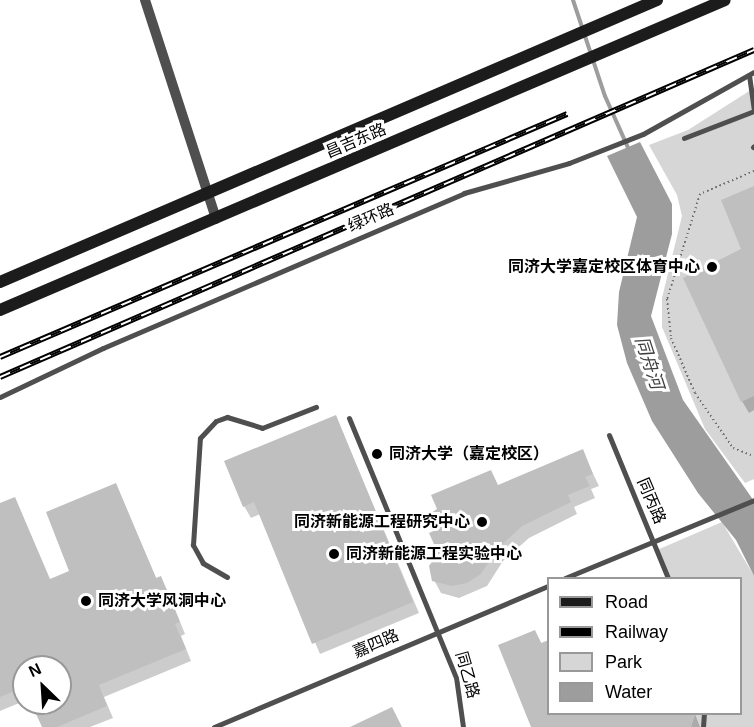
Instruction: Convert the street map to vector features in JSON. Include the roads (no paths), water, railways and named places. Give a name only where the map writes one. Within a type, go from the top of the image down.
[{"type":"street","points":[[145,0],[216,219]]},
{"type":"street","name":"昌吉东路","points":[[0,282],[657,0]]},
{"type":"street","name":"昌吉东路","points":[[0,310],[725,0]]},
{"type":"lane","points":[[684,138],[754,110],[751,74]]},
{"type":"lane","name":"绿环路","points":[[0,397],[103,348],[464,193],[596,153],[643,134],[751,74]]},
{"type":"lane","points":[[227,577],[203,563],[193,545],[200,438],[216,421],[227,417],[262,428],[316,407]]},
{"type":"lane","name":"同乙路","points":[[349,418],[456,677],[463,727]]},
{"type":"lane","name":"同丙路","points":[[609,435],[667,577]]},
{"type":"lane","points":[[570,577],[754,500]]},
{"type":"lane","name":"嘉四路","points":[[214,727],[547,587]]},
{"type":"water","name":"同舟河","points":[[640,142],[672,204],[672,234],[651,316],[683,400],[754,501],[754,576],[736,540],[698,493],[652,421],[627,363],[617,325],[619,292],[637,217],[607,156]]},
{"type":"waterway","points":[[573,0],[605,96],[629,150]]},
{"type":"railway","points":[[0,377],[754,50]]},
{"type":"railway","points":[[0,357],[567,114]]},
{"type":"place","name":"同济大学嘉定校区体育中心","points":[[712,267]]},
{"type":"place","name":"同济大学（嘉定校区）","points":[[377,454]]},
{"type":"place","name":"同济新能源工程研究中心","points":[[482,522]]},
{"type":"place","name":"同济新能源工程实验中心","points":[[334,554]]},
{"type":"place","name":"同济大学风洞中心","points":[[86,601]]}]
